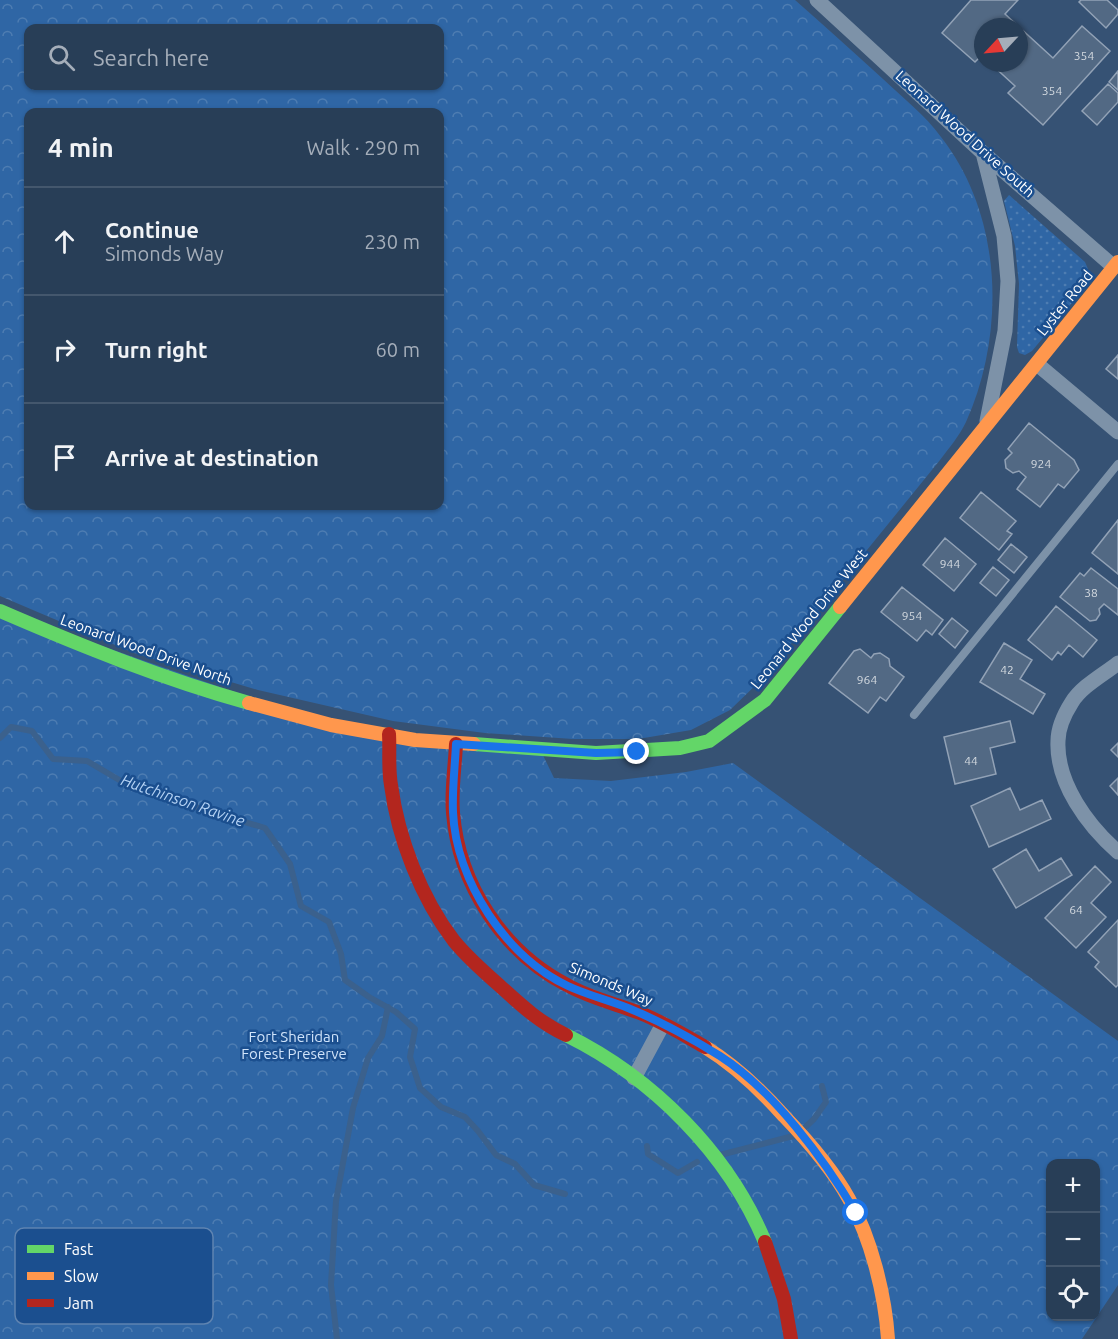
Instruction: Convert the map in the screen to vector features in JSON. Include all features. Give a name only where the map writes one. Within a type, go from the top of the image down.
[{"type":"street","name":"Leonard Wood Drive South","points":[[817,0],[983,153],[1116,264]]},
{"type":"street","points":[[983,153],[1004,236],[1008,281],[1005,331],[986,426]]},
{"type":"street","name":"Lyster Road","points":[[1037,364],[1116,264]]},
{"type":"street","points":[[1037,364],[1118,432]]},
{"type":"street","name":"Leonard Wood Drive West","points":[[389,734],[415,740],[456,744],[596,753],[680,748],[709,741],[765,700],[1037,364]]},
{"type":"street","name":"Leonard Wood Drive North","points":[[0,611],[69,641],[195,688],[331,725],[389,734]]},
{"type":"street","points":[[1118,663],[1073,700],[1063,721],[1058,741],[1061,767],[1080,809],[1092,826],[1118,852]]},
{"type":"street","points":[[389,734],[391,790],[398,824],[420,879],[441,921],[466,955],[535,1018],[580,1042],[634,1078],[693,1130],[745,1198],[763,1232],[776,1268],[788,1313],[791,1339]]},
{"type":"street","name":"Simonds Way","points":[[456,744],[453,813],[458,848],[469,878],[487,913],[504,935],[540,969],[568,986],[628,1008],[663,1024],[721,1057],[753,1082],[770,1100],[825,1163],[856,1213],[880,1281],[888,1339]]},
{"type":"street","points":[[634,1078],[663,1024]]},
{"type":"lane","points":[[914,715],[1118,464]]},
{"type":"green space","points":[[0,0],[795,0],[928,121],[962,168],[977,202],[987,238],[992,276],[992,314],[988,351],[979,387],[964,427],[940,460],[764,677],[730,710],[691,730],[638,739],[573,739],[485,733],[393,721],[258,690],[134,653],[0,596]]},
{"type":"green space","points":[[1009,195],[1085,262],[1088,269],[1086,286],[1032,351],[1025,355],[1019,353],[1017,347],[1019,284],[1015,246],[1004,201]]},
{"type":"green space","name":"Fort Sheridan Forest Preserve","points":[[0,611],[331,725],[540,749],[554,778],[611,781],[686,772],[733,763],[1118,1041],[1118,1285],[1100,1312],[1100,1159],[1046,1159],[1046,1321],[1094,1321],[1082,1339],[0,1339]]},
{"type":"building","points":[[971,0],[1018,0],[1005,14],[1009,18],[974,18],[974,61],[942,33]]},
{"type":"building","points":[[1081,0],[1107,0],[1118,10],[1118,14],[1106,28],[1079,2]]},
{"type":"building","points":[[1082,26],[1110,51],[1043,125],[1008,93],[1015,86],[1000,72],[1028,72],[1028,35],[1053,58]]},
{"type":"building","points":[[1118,71],[1118,90],[1109,82]]},
{"type":"building","points":[[1108,84],[1118,93],[1118,102],[1097,125],[1082,111]]},
{"type":"building","points":[[1118,355],[1118,379],[1106,369]]},
{"type":"building","points":[[1029,423],[1074,460],[1079,470],[1064,488],[1058,484],[1040,507],[1017,489],[1026,477],[1019,471],[1013,473],[1006,468],[1005,460],[1012,453],[1008,449]]},
{"type":"building","points":[[981,492],[1016,521],[1007,531],[1012,534],[999,550],[960,518]]},
{"type":"building","points":[[1118,520],[1118,574],[1092,553]]},
{"type":"building","points":[[945,538],[976,564],[954,591],[923,565]]},
{"type":"building","points":[[1011,544],[1027,557],[1014,573],[998,560]]},
{"type":"building","points":[[993,567],[1009,580],[996,596],[980,583]]},
{"type":"building","points":[[1091,568],[1118,589],[1118,615],[1104,604],[1099,609],[1100,614],[1096,620],[1090,621],[1060,597],[1080,573],[1084,576]]},
{"type":"building","points":[[902,587],[943,620],[932,635],[926,630],[917,641],[881,612]]},
{"type":"building","points":[[1056,606],[1097,640],[1083,657],[1069,645],[1061,655],[1058,652],[1052,660],[1028,640]]},
{"type":"building","points":[[952,618],[968,631],[955,648],[939,634]]},
{"type":"building","points":[[1004,643],[1032,660],[1020,679],[1045,694],[1033,714],[980,682]]},
{"type":"building","points":[[860,649],[871,658],[874,654],[880,653],[889,659],[890,666],[904,677],[886,701],[880,697],[868,713],[829,683],[854,651]]},
{"type":"building","points":[[1010,721],[1015,742],[990,748],[996,774],[955,784],[944,737]]},
{"type":"building","points":[[1118,743],[1118,757],[1111,750]]},
{"type":"building","points":[[1118,778],[1118,795],[1110,786]]},
{"type":"building","points":[[1010,788],[1020,810],[1042,800],[1051,819],[989,847],[971,806]]},
{"type":"building","points":[[1026,849],[1039,871],[1061,858],[1072,875],[1016,908],[993,869]]},
{"type":"building","points":[[1095,866],[1111,882],[1091,903],[1106,917],[1076,948],[1045,918]]},
{"type":"building","points":[[1118,920],[1118,985],[1116,987],[1095,967],[1099,962],[1088,952]]},
{"type":"waterway","name":"Hutchinson Ravine","points":[[0,738],[11,727],[32,731],[53,759],[87,761],[121,781],[167,793],[198,808],[265,828],[290,864],[301,906],[329,922],[341,954],[345,980],[396,1012],[415,1029],[410,1057],[420,1088],[441,1107],[465,1117],[496,1155],[515,1164],[534,1185],[565,1194]]},
{"type":"waterway","name":"Hutchinson Ravine","points":[[337,1339],[331,1285],[336,1201],[353,1108],[368,1058],[382,1036],[388,1007]]},
{"type":"waterway","points":[[720,1155],[797,1135],[814,1119],[826,1102],[822,1086]]},
{"type":"waterway","points":[[647,1146],[648,1154],[678,1173],[697,1162]]},
{"type":"traffic: fast","points":[[474,744],[596,753],[680,748],[709,741],[765,700],[840,607]]},
{"type":"traffic: fast","points":[[0,611],[123,661],[249,703]]},
{"type":"traffic: fast","points":[[566,1035],[629,1073],[684,1121],[731,1178],[765,1242]]},
{"type":"traffic: slow","points":[[840,607],[1118,262]]},
{"type":"traffic: slow","points":[[249,703],[331,725],[415,740],[474,744]]},
{"type":"traffic: slow","points":[[705,1047],[747,1078],[766,1096],[811,1145],[842,1188],[857,1214],[876,1267],[884,1304],[888,1339]]},
{"type":"traffic: jam","points":[[389,734],[390,779],[399,826],[413,867],[431,906],[454,941],[476,965],[531,1013],[566,1035]]},
{"type":"traffic: jam","points":[[456,744],[453,813],[457,840],[464,866],[475,890],[488,914],[504,935],[544,971],[567,985],[649,1017],[705,1047]]},
{"type":"traffic: jam","points":[[765,1242],[784,1299],[791,1339]]},
{"type":"route","points":[[637,752],[596,753],[456,744],[453,813],[458,848],[469,878],[487,913],[504,935],[540,969],[568,986],[628,1008],[663,1024],[721,1057],[753,1082],[825,1163],[856,1213]]}]
